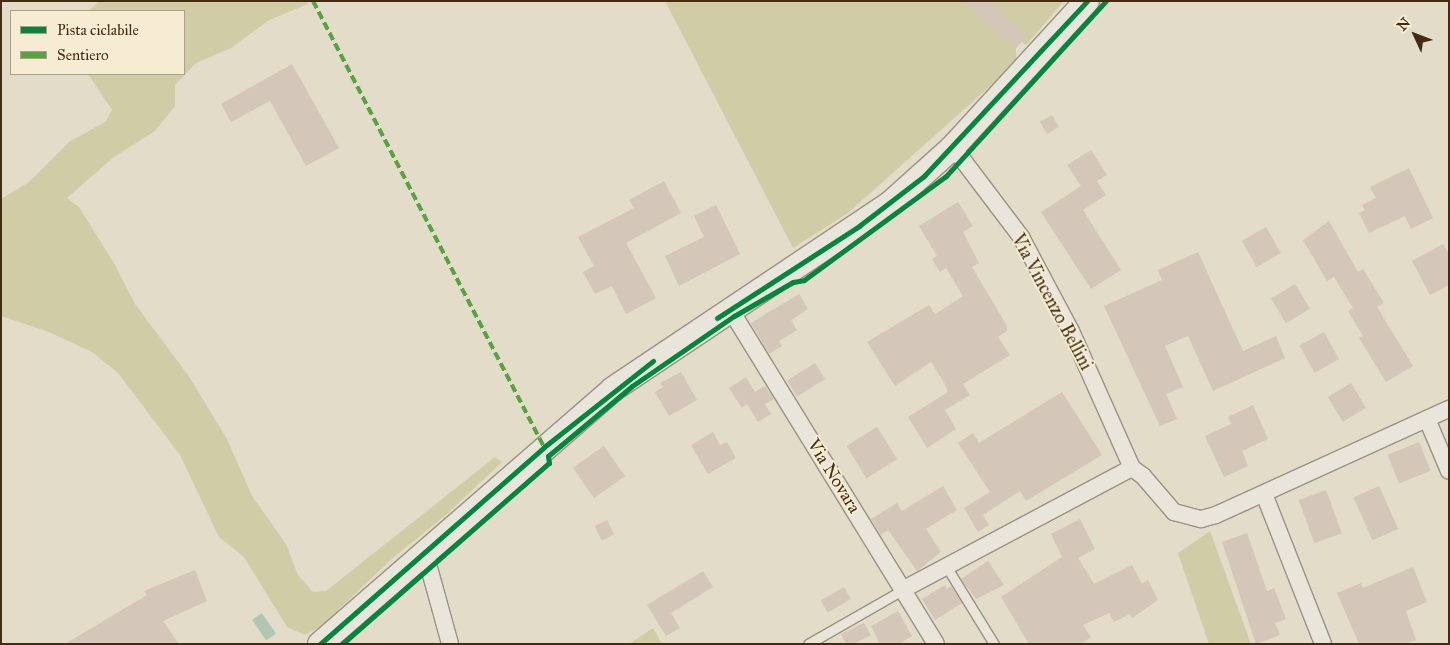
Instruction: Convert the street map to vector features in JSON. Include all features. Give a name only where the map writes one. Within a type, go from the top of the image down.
[{"type":"street","points":[[320,644],[613,389],[730,309],[886,207],[953,147],[1087,1]]},
{"type":"street","name":"Via Vincenzo Bellini","points":[[953,147],[1021,238],[1071,331],[1132,468],[1143,476],[1174,512],[1201,519],[1216,516],[1449,409]]},
{"type":"street","name":"Via Novara","points":[[730,309],[904,589],[936,644]]},
{"type":"street","points":[[1427,419],[1449,471]]},
{"type":"street","points":[[904,589],[1132,468]]},
{"type":"street","points":[[1264,494],[1323,644]]},
{"type":"street","points":[[425,554],[450,644]]},
{"type":"lane","points":[[946,566],[994,644]]},
{"type":"lane","points":[[808,644],[904,589]]},
{"type":"shaded area","points":[[99,1],[307,1],[308,4],[269,20],[231,48],[196,63],[185,75],[185,10],[90,10]]},
{"type":"shaded area","points":[[665,1],[1064,1],[1026,45],[1021,41],[1016,48],[1016,63],[848,213],[793,248]]},
{"type":"shaded area","points":[[89,75],[185,75],[175,85],[175,106],[155,131],[114,157],[67,198],[79,207],[115,265],[135,304],[188,375],[227,439],[252,496],[286,544],[298,575],[313,592],[326,591],[495,457],[502,462],[447,514],[394,557],[321,626],[305,635],[287,627],[244,557],[219,537],[180,455],[118,373],[92,352],[49,332],[1,316],[1,199],[29,182],[69,142],[105,122],[112,110]]},
{"type":"shaded area","points":[[1210,531],[1251,644],[1209,644],[1178,553]]},
{"type":"shaded area","points":[[262,613],[276,634],[266,640],[252,620]]},
{"type":"shaded area","points":[[653,628],[662,644],[629,644]]},
{"type":"building","points":[[963,1],[988,1],[1027,36],[1016,48]]},
{"type":"building","points":[[292,64],[339,148],[306,166],[270,101],[231,122],[221,104]]},
{"type":"building","points":[[1052,115],[1059,127],[1047,134],[1040,122]]},
{"type":"building","points":[[1091,150],[1107,175],[1097,181],[1106,195],[1083,210],[1121,270],[1091,289],[1041,212],[1081,186],[1067,165]]},
{"type":"building","points":[[1409,168],[1433,218],[1411,229],[1405,216],[1369,233],[1359,213],[1365,210],[1362,205],[1376,198],[1370,187]]},
{"type":"building","points":[[664,181],[681,213],[626,243],[656,298],[626,314],[612,286],[595,294],[583,272],[594,266],[578,237],[634,208],[629,200]]},
{"type":"building","points":[[958,202],[973,226],[963,232],[979,263],[972,267],[1007,326],[1007,331],[998,337],[1010,355],[963,384],[970,395],[945,410],[956,429],[927,448],[908,417],[948,392],[945,384],[931,362],[895,386],[867,342],[929,305],[935,314],[963,296],[946,268],[940,272],[932,259],[937,256],[919,226]]},
{"type":"building","points":[[716,205],[740,254],[679,286],[665,256],[704,237],[694,216]]},
{"type":"building","points":[[1329,221],[1358,272],[1363,269],[1384,303],[1377,307],[1413,366],[1386,382],[1359,338],[1363,336],[1348,311],[1353,308],[1334,277],[1327,281],[1303,240]]},
{"type":"building","points":[[1266,227],[1281,253],[1257,267],[1242,241]]},
{"type":"building","points":[[1443,244],[1449,254],[1449,285],[1430,295],[1412,261]]},
{"type":"building","points":[[1198,252],[1243,351],[1276,336],[1285,358],[1213,391],[1188,336],[1165,346],[1183,387],[1166,394],[1177,419],[1160,426],[1104,306],[1162,280],[1158,270]]},
{"type":"building","points":[[1295,284],[1310,309],[1286,323],[1271,298]]},
{"type":"building","points":[[799,294],[808,309],[791,320],[797,330],[779,341],[782,346],[769,354],[751,323]]},
{"type":"building","points":[[1324,332],[1339,359],[1315,373],[1300,346]]},
{"type":"building","points":[[815,363],[825,379],[797,397],[787,380]]},
{"type":"building","points":[[681,372],[697,400],[669,416],[655,392],[663,387],[660,383]]},
{"type":"building","points":[[746,377],[755,392],[765,386],[774,399],[765,404],[771,414],[758,422],[747,404],[742,408],[729,388]]},
{"type":"building","points":[[1351,383],[1366,408],[1343,422],[1328,397]]},
{"type":"building","points":[[1062,392],[1102,455],[1026,501],[1020,491],[983,515],[989,525],[978,532],[964,508],[990,492],[958,443],[973,433],[979,443]]},
{"type":"building","points":[[1253,405],[1268,439],[1242,451],[1248,466],[1224,477],[1205,436],[1231,424],[1228,417]]},
{"type":"building","points":[[877,427],[897,459],[867,478],[846,446]]},
{"type":"building","points":[[713,432],[720,445],[727,442],[736,458],[708,474],[691,445]]},
{"type":"building","points":[[1419,442],[1431,471],[1399,483],[1387,455]]},
{"type":"building","points":[[604,446],[625,476],[594,498],[573,468]]},
{"type":"building","points":[[943,486],[957,510],[926,529],[941,552],[917,571],[888,530],[881,535],[871,519],[897,503],[902,511]]},
{"type":"building","points":[[1379,486],[1398,529],[1373,540],[1353,497]]},
{"type":"building","points":[[1326,490],[1342,533],[1314,543],[1299,500]]},
{"type":"building","points":[[1080,519],[1095,549],[1078,558],[1094,584],[1132,565],[1142,584],[1148,580],[1158,600],[1132,618],[1130,614],[1114,622],[1109,613],[1083,625],[1091,637],[1081,644],[1029,644],[1001,597],[1062,557],[1051,534]]},
{"type":"building","points":[[607,520],[614,534],[602,541],[595,526]]},
{"type":"building","points":[[1247,533],[1267,591],[1274,588],[1286,619],[1275,623],[1280,635],[1256,644],[1222,542]]},
{"type":"building","points":[[988,561],[1004,585],[976,599],[961,579]]},
{"type":"building","points":[[1413,567],[1427,602],[1406,611],[1416,640],[1403,644],[1359,644],[1337,593],[1361,583],[1363,588]]},
{"type":"building","points":[[195,570],[207,601],[163,621],[179,644],[65,644],[147,595],[144,591]]},
{"type":"building","points":[[703,571],[713,587],[671,613],[680,628],[666,636],[647,605]]},
{"type":"building","points":[[945,585],[947,589],[951,586],[962,603],[935,620],[922,599]]},
{"type":"building","points":[[844,587],[851,599],[828,613],[821,600]]},
{"type":"building","points":[[898,611],[912,636],[899,644],[880,644],[871,626]]},
{"type":"building","points":[[864,623],[871,635],[854,644],[846,644],[841,634]]},
{"type":"marked path","points":[[313,1],[544,447]]},
{"type":"cycle path","points":[[717,318],[859,226],[924,176],[1087,1]]},
{"type":"cycle path","points":[[342,644],[549,463],[548,456],[632,386],[734,316],[793,282],[804,280],[946,176],[1106,1]]},
{"type":"cycle path","points":[[320,644],[544,447],[653,361]]}]
